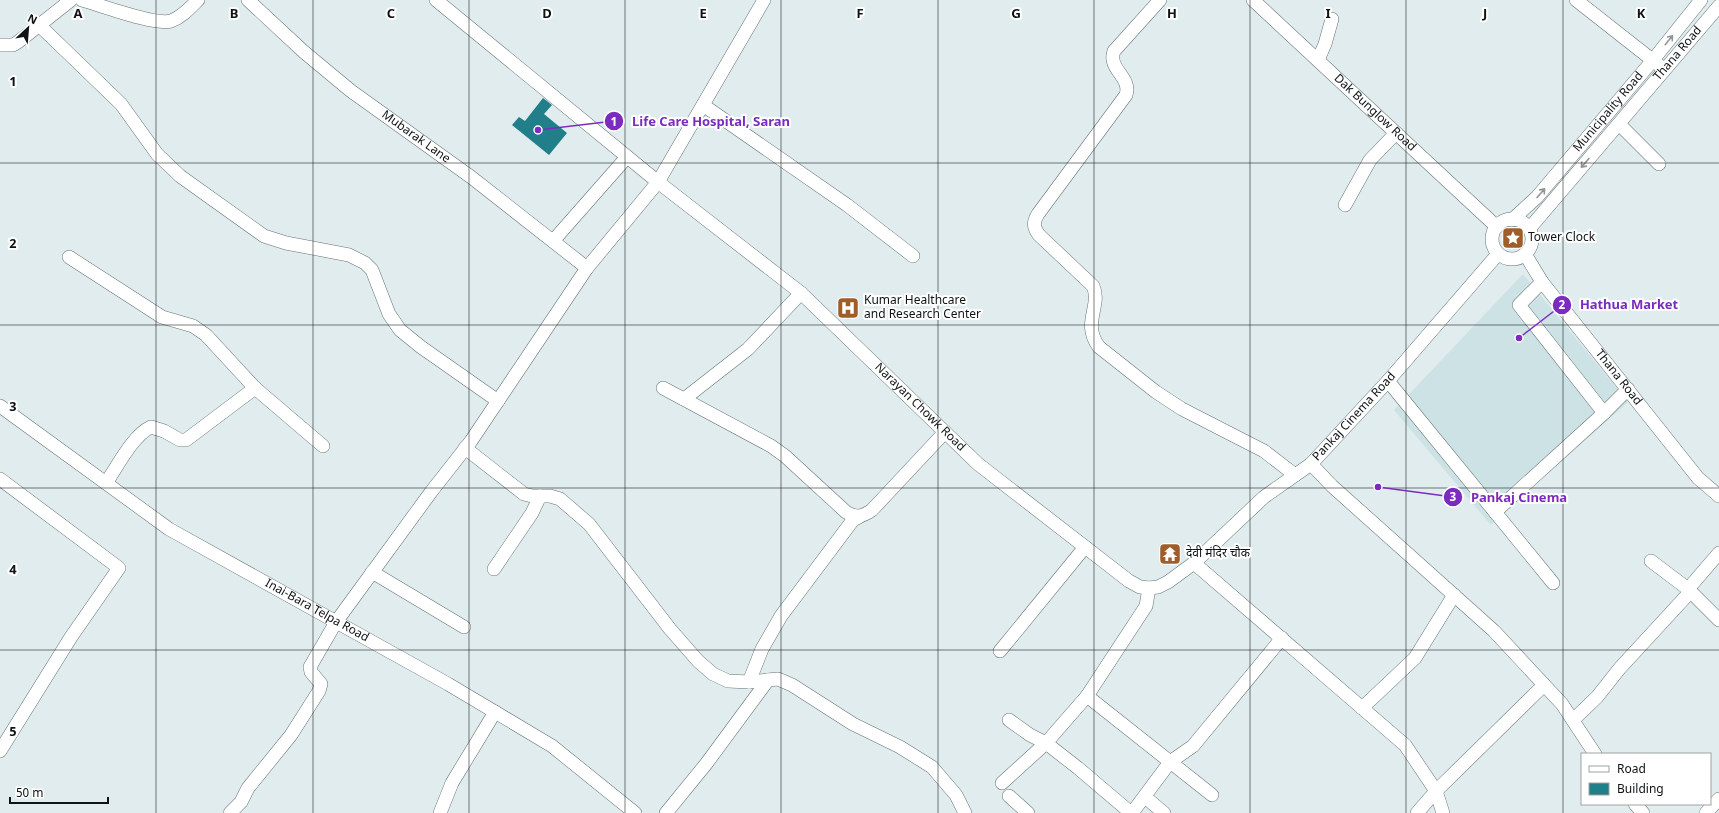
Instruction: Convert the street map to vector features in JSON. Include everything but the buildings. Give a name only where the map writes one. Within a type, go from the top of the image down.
[{"type":"street","points":[[0,46],[13,45],[18,42],[71,0]]},
{"type":"street","points":[[82,0],[154,20],[167,22],[180,17],[198,0]]},
{"type":"street","name":"Mubarak Lane","points":[[248,0],[304,52],[351,91],[471,177],[587,268]]},
{"type":"street","name":"Narayan Chowk Road","points":[[436,0],[658,182],[801,293],[978,464],[1129,581],[1140,587],[1148,588]]},
{"type":"street","points":[[230,813],[241,802],[248,788],[291,735],[321,686],[311,672],[310,667],[336,622],[465,448],[587,268],[658,182],[764,0]]},
{"type":"street","points":[[1160,0],[1114,51],[1112,59],[1113,63],[1127,84],[1126,95],[1038,214],[1034,224],[1034,229],[1093,286],[1095,295],[1090,328],[1093,339],[1099,347],[1156,392],[1182,409],[1264,451],[1295,475]]},
{"type":"street","name":"Dak Bunglow Road","points":[[1253,0],[1497,227]]},
{"type":"street","points":[[1576,0],[1665,70]]},
{"type":"street","points":[[1699,2],[1716,14]]},
{"type":"street","name":"Municipality Road","points":[[1512,220],[1537,197],[1653,60],[1699,2]]},
{"type":"street","name":"Thana Road","points":[[1528,229],[1665,70],[1716,14]]},
{"type":"street","points":[[1318,60],[1325,44],[1332,19]]},
{"type":"street","points":[[39,25],[121,104],[157,154],[180,176],[264,236],[286,243],[349,255],[365,263],[372,270],[389,314],[400,330],[421,348],[498,401]]},
{"type":"street","points":[[1628,90],[1639,101]]},
{"type":"street","points":[[703,105],[847,205],[913,256]]},
{"type":"street","points":[[1619,124],[1659,164]]},
{"type":"street","points":[[1593,131],[1604,141]]},
{"type":"street","points":[[1345,205],[1370,160],[1396,132]]},
{"type":"street","points":[[554,241],[627,157]]},
{"type":"street","points":[[1512,220],[1519,221],[1528,229],[1531,243],[1525,254],[1514,259],[1503,257],[1498,254],[1492,238],[1497,227],[1502,223],[1512,220]]},
{"type":"street","name":"Pankaj Cinema Road","points":[[1194,563],[1264,497],[1310,464],[1388,381],[1498,254]]},
{"type":"street","name":"Thana Road","points":[[1525,254],[1542,282],[1698,478],[1719,496]]},
{"type":"street","points":[[69,257],[162,317],[193,326],[206,335],[255,388],[323,446]]},
{"type":"street","points":[[1542,282],[1519,305],[1604,413]]},
{"type":"street","points":[[684,399],[748,349],[801,293]]},
{"type":"street","points":[[1388,381],[1553,583]]},
{"type":"street","points":[[106,483],[137,438],[145,430],[150,427],[164,431],[180,440],[186,440],[255,388]]},
{"type":"street","points":[[663,388],[771,446],[785,456],[846,512],[855,517],[859,516]]},
{"type":"street","points":[[1495,512],[1628,390]]},
{"type":"street","name":"Inai-Bara Telpa Road","points":[[0,406],[169,529],[495,712],[552,746],[635,813]]},
{"type":"street","points":[[749,682],[762,649],[781,616],[853,520],[872,510],[945,432]]},
{"type":"street","points":[[465,448],[524,494],[550,496],[560,499],[589,524],[628,577],[698,661],[714,674],[728,681],[749,682],[778,679],[792,685],[853,724],[900,747],[932,767],[956,794],[964,813]]},
{"type":"street","points":[[1310,464],[1332,486],[1494,631],[1562,704],[1594,753]]},
{"type":"street","points":[[0,480],[119,568],[71,638],[0,751]]},
{"type":"street","points":[[494,569],[532,514],[540,496]]},
{"type":"street","points":[[1000,651],[1085,547]]},
{"type":"street","points":[[1573,720],[1597,697],[1620,668],[1690,590],[1719,553]]},
{"type":"street","points":[[1651,560],[1690,590],[1719,620]]},
{"type":"street","points":[[1002,783],[1046,743],[1087,696],[1146,606],[1148,588],[1158,587],[1168,582],[1194,563],[1405,746],[1436,791],[1443,813]]},
{"type":"street","points":[[372,572],[464,627]]},
{"type":"street","points":[[1362,708],[1415,658],[1454,595]]},
{"type":"street","points":[[1009,720],[1030,735],[1046,743],[1131,813],[1145,797],[1170,762],[1193,746],[1282,638]]},
{"type":"street","points":[[666,813],[706,764],[768,680]]},
{"type":"street","points":[[1417,813],[1436,791],[1544,685]]},
{"type":"street","points":[[1087,696],[1212,795]]},
{"type":"street","points":[[440,813],[452,783],[495,712]]},
{"type":"street","points":[[1009,796],[1028,813]]},
{"type":"street","points":[[1145,797],[1164,813]]},
{"type":"street","points":[[1706,813],[1719,799]]},
{"type":"street","points":[[1636,805],[1643,813]]},
{"type":"shaded area","points":[[1523,274],[1628,402],[1491,525],[1394,410]]},
{"type":"place","name":"Life Care Hospital, Saran","points":[[538,130]]},
{"type":"place","name":"Tower Clock","points":[[1513,238]]},
{"type":"place","name":"Kumar Healthcare and Research Center","points":[[848,308]]},
{"type":"place","name":"Hathua Market","points":[[1519,338]]},
{"type":"place","name":"Pankaj Cinema","points":[[1378,487]]},
{"type":"place","name":"देवी मंदिर चौक","points":[[1170,554]]}]
